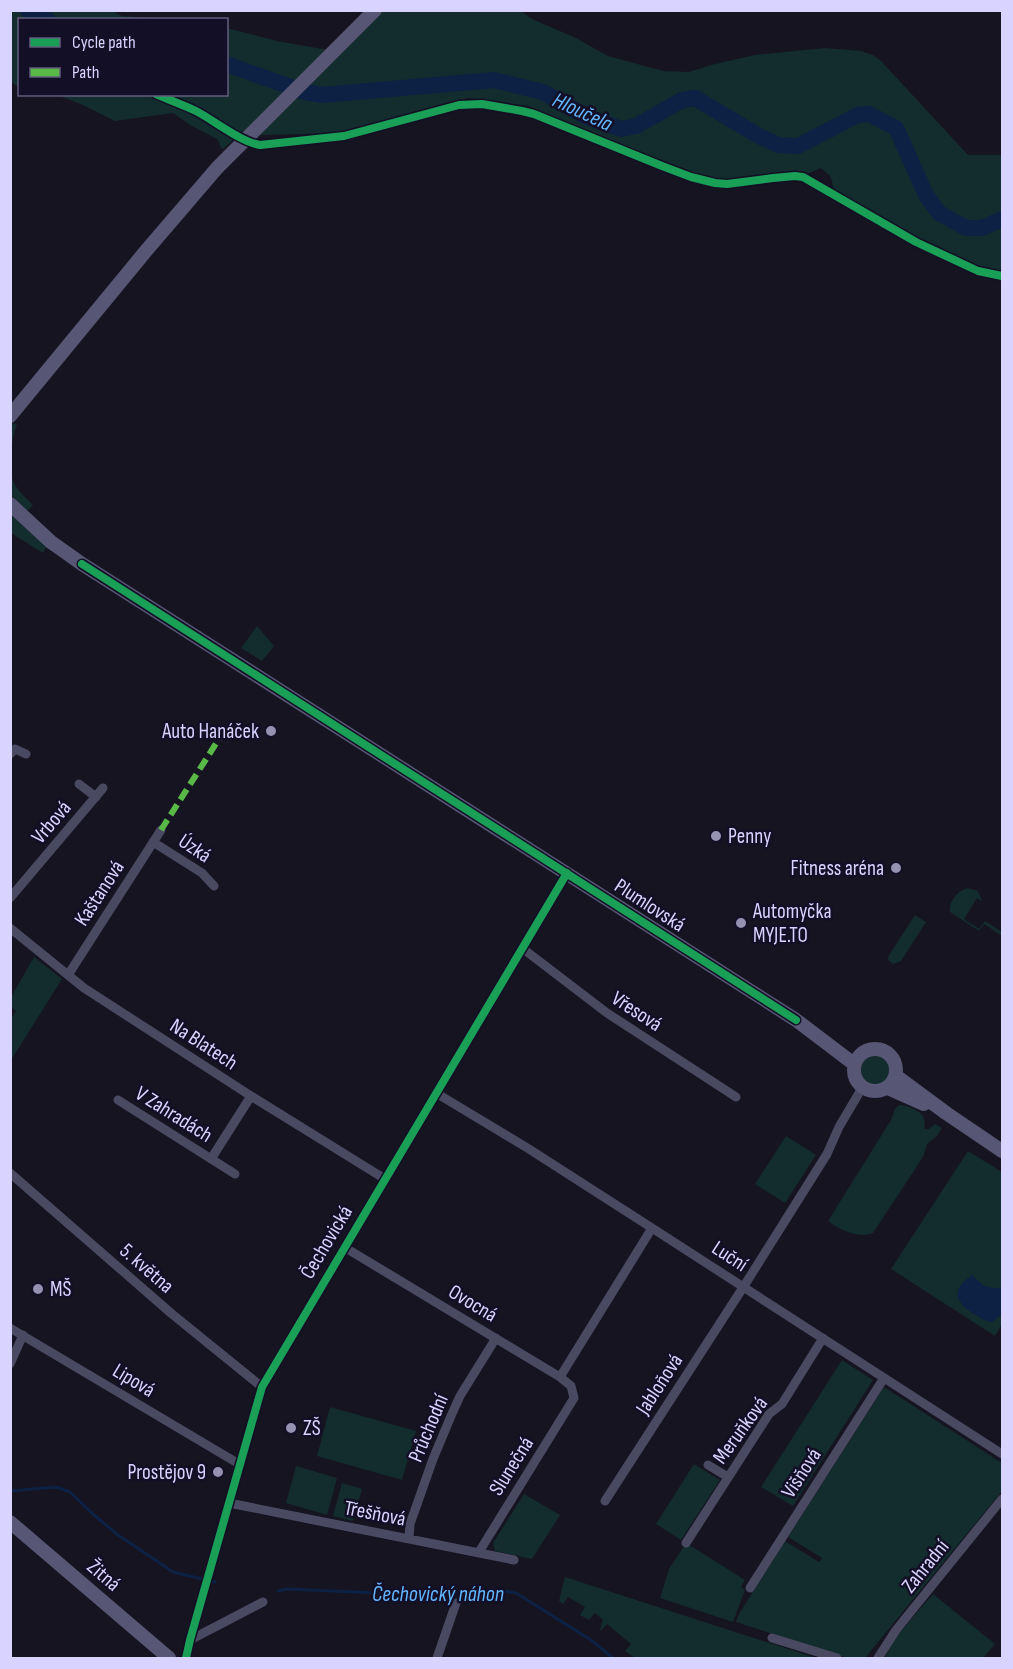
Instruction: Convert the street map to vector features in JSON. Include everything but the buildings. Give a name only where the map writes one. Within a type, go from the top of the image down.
[{"type":"main road","points":[[12,416],[206,180],[375,10]]},
{"type":"main road","name":"Plumlovská","points":[[11,504],[51,542],[82,564],[858,1059],[874,1049],[886,1052],[895,1062],[896,1076],[1002,1150]]},
{"type":"main road","points":[[858,1059],[854,1077],[862,1088]]},
{"type":"main road","points":[[888,1088],[896,1076]]},
{"type":"main road","name":"Plumlovská","points":[[862,1088],[875,1092],[888,1088],[946,1113]]},
{"type":"main road","name":"Žitná","points":[[10,1522],[169,1659]]},
{"type":"street","points":[[12,749],[26,754]]},
{"type":"street","name":"Vrbová","points":[[79,784],[96,797]]},
{"type":"street","name":"Vrbová","points":[[10,898],[103,788]]},
{"type":"street","name":"Kaštanová","points":[[68,975],[161,830]]},
{"type":"street","name":"Úzká","points":[[153,842],[202,873],[214,886]]},
{"type":"street","name":"Čechovická","points":[[186,1659],[262,1387],[567,873]]},
{"type":"street","name":"Na Blatech","points":[[10,928],[84,988],[385,1179]]},
{"type":"street","name":"Vřesová","points":[[522,948],[606,1013],[736,1097]]},
{"type":"street","points":[[744,1286],[829,1150],[842,1120],[862,1088]]},
{"type":"street","name":"Luční","points":[[436,1093],[529,1149],[744,1286],[1002,1454]]},
{"type":"street","name":"V Zahradách","points":[[211,1159],[251,1096]]},
{"type":"street","name":"V Zahradách","points":[[118,1100],[235,1174]]},
{"type":"street","name":"5. května","points":[[10,1173],[172,1314],[262,1387]]},
{"type":"street","points":[[560,1377],[652,1228]]},
{"type":"street","name":"Ovocná","points":[[344,1247],[560,1377],[571,1386],[574,1398]]},
{"type":"street","name":"Jabloňová","points":[[605,1501],[744,1286]]},
{"type":"street","name":"Lipová","points":[[10,1328],[239,1464]]},
{"type":"street","points":[[10,1364],[23,1335]]},
{"type":"street","name":"Průchodní","points":[[409,1538],[410,1524],[453,1410],[496,1338]]},
{"type":"street","name":"Meruňková","points":[[686,1543],[769,1414],[782,1404],[823,1338]]},
{"type":"street","name":"Višňová","points":[[750,1588],[884,1378]]},
{"type":"street","name":"Slunečná","points":[[479,1552],[574,1398]]},
{"type":"street","points":[[708,1465],[728,1477]]},
{"type":"street","name":"Zahradní","points":[[878,1659],[896,1630],[1002,1499]]},
{"type":"street","name":"Třešňová","points":[[229,1503],[514,1560]]},
{"type":"street","points":[[190,1640],[263,1602]]},
{"type":"street","points":[[437,1659],[456,1603]]},
{"type":"street","points":[[772,1638],[837,1659]]},
{"type":"green space","points":[[10,11],[112,11],[122,16],[151,18],[18,18],[18,87],[11,82]]},
{"type":"green space","points":[[381,11],[521,11],[534,20],[576,38],[608,56],[663,71],[689,72],[755,55],[825,48],[861,51],[881,61],[968,155],[1002,155],[1002,272],[978,267],[939,249],[834,191],[831,177],[821,168],[805,175],[795,172],[724,184],[658,161],[528,106],[468,98],[344,133],[262,135],[243,131],[223,149],[217,139],[173,113],[115,121],[60,96],[228,96],[228,28],[277,41],[339,52]]},
{"type":"green space","points":[[13,423],[17,425],[11,454],[12,478],[18,489],[33,505],[27,511],[11,495],[10,427]]},
{"type":"green space","points":[[10,512],[47,545],[43,553],[11,533]]},
{"type":"green space","points":[[257,626],[274,646],[262,661],[241,648]]},
{"type":"green space","points":[[968,888],[978,891],[982,901],[977,898],[964,919],[979,929],[985,921],[1002,932],[1002,936],[984,924],[979,931],[950,912],[954,897]]},
{"type":"green space","points":[[915,915],[926,922],[901,961],[893,964],[888,960],[889,955]]},
{"type":"green space","points":[[34,957],[62,979],[11,1060],[11,1019],[16,1011],[11,1007],[11,997]]},
{"type":"green space","points":[[876,1055],[887,1059],[891,1070],[887,1081],[876,1085],[865,1081],[861,1070],[865,1059]]},
{"type":"green space","points":[[899,1105],[910,1107],[921,1113],[925,1129],[935,1124],[942,1128],[937,1136],[927,1144],[923,1157],[873,1233],[862,1235],[838,1228],[828,1221]]},
{"type":"green space","points":[[786,1136],[816,1155],[785,1203],[755,1184]]},
{"type":"green space","points":[[968,1151],[1002,1172],[1002,1324],[995,1336],[891,1269]]},
{"type":"green space","points":[[842,1360],[873,1380],[793,1506],[761,1487]]},
{"type":"green space","points":[[884,1387],[1002,1463],[1002,1491],[865,1658],[847,1658],[736,1622],[785,1541],[819,1562],[822,1558],[788,1537]]},
{"type":"green space","points":[[330,1407],[416,1431],[402,1480],[317,1456]]},
{"type":"green space","points":[[694,1464],[720,1480],[681,1540],[656,1524]]},
{"type":"green space","points":[[296,1466],[337,1478],[327,1515],[286,1503]]},
{"type":"green space","points":[[342,1483],[362,1489],[353,1521],[333,1516]]},
{"type":"green space","points":[[524,1494],[560,1515],[532,1559],[495,1551],[493,1543]]},
{"type":"green space","points":[[684,1546],[691,1546],[745,1580],[741,1587],[745,1590],[733,1622],[660,1598],[669,1569]]},
{"type":"green space","points":[[565,1577],[816,1658],[635,1658],[625,1651],[631,1644],[607,1624],[601,1631],[603,1620],[595,1613],[589,1620],[580,1615],[585,1607],[568,1597],[563,1604],[559,1601]]},
{"type":"green space","points":[[933,1594],[995,1644],[983,1658],[885,1658],[894,1639]]},
{"type":"water","points":[[972,1275],[985,1286],[1002,1288],[1002,1314],[992,1322],[971,1312],[958,1298],[962,1284]]},
{"type":"waterway","name":"Hloučela","points":[[28,10],[44,18]]},
{"type":"waterway","name":"Hloučela","points":[[228,65],[305,92],[322,95],[494,80],[543,92],[585,116],[621,129],[636,126],[682,100],[695,98],[778,145],[798,146],[858,115],[869,114],[896,128],[926,195],[939,213],[966,228],[982,228],[1002,219]]},
{"type":"waterway","name":"Čechovický náhon","points":[[10,1491],[56,1487],[70,1492],[118,1535],[173,1572],[215,1582]]},
{"type":"waterway","name":"Čechovický náhon","points":[[278,1591],[287,1589],[424,1595],[498,1590],[516,1593],[591,1640],[613,1658]]},
{"type":"marked path","points":[[161,830],[224,731]]},
{"type":"cycle path","points":[[161,96],[196,111],[236,136],[260,145],[344,136],[459,105],[482,104],[522,111],[691,177],[715,183],[727,184],[803,177],[916,242],[978,271],[1002,276]]},
{"type":"cycle path","points":[[82,564],[796,1020]]},
{"type":"cycle path","points":[[186,1658],[262,1387],[567,873]]},
{"type":"place","name":"Auto Hanáček","points":[[271,731]]},
{"type":"place","name":"Penny","points":[[716,836]]},
{"type":"place","name":"Fitness aréna","points":[[896,868]]},
{"type":"place","name":"Automyčka MYJE.TO","points":[[741,923]]},
{"type":"place","name":"MŠ","points":[[38,1289]]},
{"type":"place","name":"ZŠ","points":[[291,1428]]},
{"type":"place","name":"Prostějov 9","points":[[218,1472]]}]
